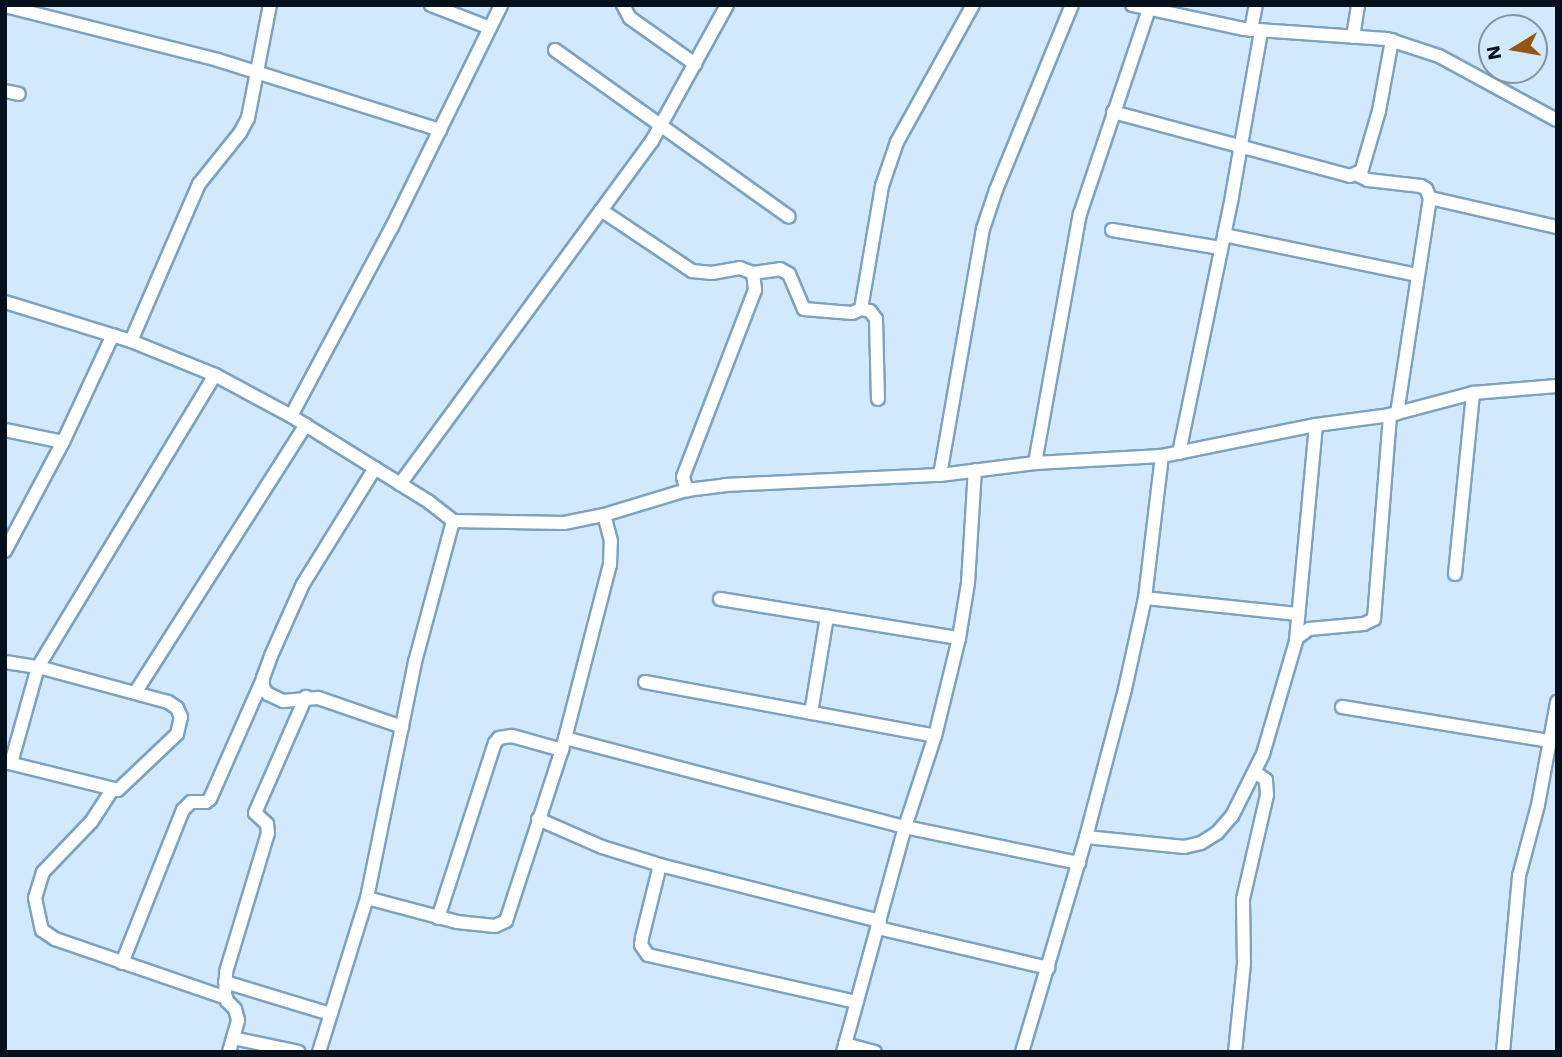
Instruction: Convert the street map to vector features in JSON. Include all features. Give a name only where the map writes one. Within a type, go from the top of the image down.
[{"type":"street","points":[[131,341],[199,184],[240,133],[248,118],[270,5]]},
{"type":"street","points":[[431,5],[490,28]]},
{"type":"street","points":[[291,416],[440,130],[500,5]]},
{"type":"street","points":[[623,5],[630,18],[695,64]]},
{"type":"street","points":[[400,484],[661,125],[727,5]]},
{"type":"street","points":[[861,309],[882,186],[897,142],[973,5]]},
{"type":"street","points":[[940,475],[983,229],[996,190],[1072,5]]},
{"type":"street","points":[[1132,5],[1256,30],[1392,40],[1439,56],[1557,120]]},
{"type":"street","points":[[1179,453],[1241,145],[1256,30],[1256,5]]},
{"type":"street","points":[[1353,37],[1359,5]]},
{"type":"street","points":[[5,6],[258,72],[440,130]]},
{"type":"street","points":[[1035,463],[1080,214],[1149,9]]},
{"type":"street","points":[[1113,112],[1350,176],[1359,172],[1379,111],[1392,40]]},
{"type":"street","points":[[555,50],[789,217]]},
{"type":"street","points":[[5,90],[19,94]]},
{"type":"street","points":[[1296,641],[1309,629],[1364,624],[1374,619],[1393,414],[1430,198],[1426,189],[1421,186],[1363,179],[1359,172]]},
{"type":"street","points":[[1430,198],[1557,227]]},
{"type":"street","points":[[601,210],[692,271],[712,273],[740,268],[753,273],[780,269],[789,274],[804,309],[852,313],[861,309],[870,311],[876,319],[878,399]]},
{"type":"street","points":[[1112,230],[1221,248]]},
{"type":"street","points":[[1224,235],[1418,275]]},
{"type":"street","points":[[687,490],[683,477],[755,290],[753,273]]},
{"type":"street","points":[[5,302],[131,341],[215,375],[306,425],[453,521],[564,523],[604,515],[687,490],[940,475],[1035,463],[1162,456],[1316,425],[1393,414],[1473,393],[1557,386]]},
{"type":"street","points":[[5,551],[63,442],[113,335]]},
{"type":"street","points":[[5,662],[38,667],[168,702],[177,708],[181,725],[177,734],[125,786],[113,790],[8,762],[38,667],[215,375]]},
{"type":"street","points":[[1455,574],[1473,393]]},
{"type":"street","points":[[135,693],[306,425]]},
{"type":"street","points":[[1086,837],[1184,847],[1217,833],[1232,817],[1255,772],[1296,641],[1316,425]]},
{"type":"street","points":[[5,430],[63,442]]},
{"type":"street","points":[[1022,1052],[1079,863],[1125,689],[1145,597],[1162,456]]},
{"type":"street","points":[[122,962],[183,810],[191,802],[210,799],[303,584],[375,468]]},
{"type":"street","points":[[875,1052],[844,1048],[905,827],[935,736],[959,638],[968,583],[975,470]]},
{"type":"street","points":[[367,898],[438,918],[470,924],[504,924],[563,744],[610,565],[611,541],[604,515]]},
{"type":"street","points":[[319,1052],[367,898],[415,662],[453,521]]},
{"type":"street","points":[[1145,597],[1298,614]]},
{"type":"street","points":[[720,599],[959,638]]},
{"type":"street","points":[[811,713],[828,617]]},
{"type":"street","points":[[263,678],[268,694],[283,701],[318,698],[402,727]]},
{"type":"street","points":[[645,682],[935,736]]},
{"type":"street","points":[[229,1052],[237,1013],[226,998],[225,982],[268,833],[267,824],[255,813],[306,697]]},
{"type":"street","points":[[1503,1052],[1519,876],[1538,805],[1557,702]]},
{"type":"street","points":[[1342,707],[1550,741]]},
{"type":"street","points":[[438,918],[495,743],[499,738],[512,736],[563,744],[905,827],[1079,863]]},
{"type":"street","points":[[1235,1052],[1244,964],[1243,899],[1268,788],[1266,780],[1255,772]]},
{"type":"street","points":[[113,790],[91,822],[43,872],[37,886],[35,909],[38,921],[48,936],[226,998]]},
{"type":"street","points":[[538,819],[602,846],[660,865],[1048,968]]},
{"type":"street","points":[[660,865],[641,945],[648,955],[857,1002]]},
{"type":"street","points":[[225,982],[330,1014]]},
{"type":"street","points":[[233,1038],[299,1052]]}]
